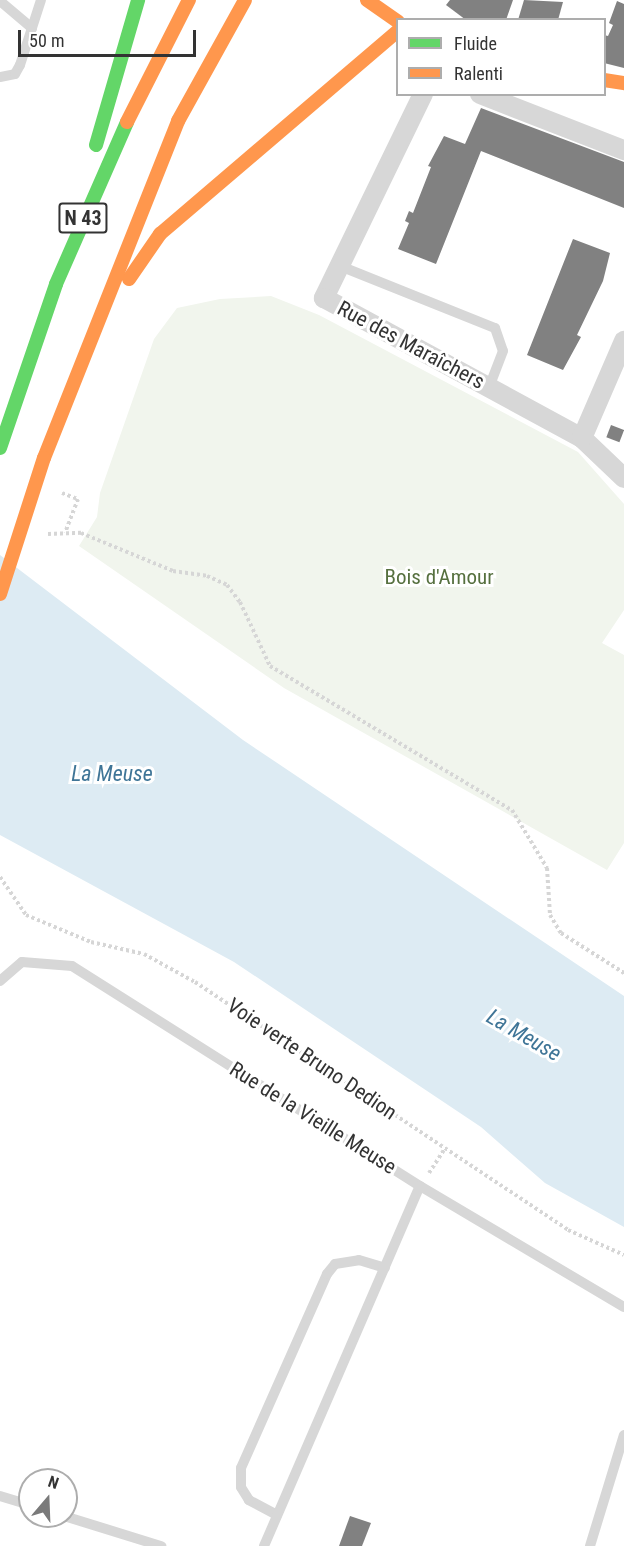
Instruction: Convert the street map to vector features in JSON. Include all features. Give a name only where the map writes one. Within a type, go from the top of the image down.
[{"type":"main road","points":[[56,284],[138,0]]},
{"type":"main road","name":"N 43","points":[[0,447],[56,284],[130,111],[189,0]]},
{"type":"main road","name":"N 43","points":[[0,594],[44,458],[76,372],[178,121],[245,0]]},
{"type":"main road","points":[[367,0],[396,21]]},
{"type":"main road","points":[[76,372],[118,295],[160,234],[396,33]]},
{"type":"main road","points":[[606,80],[624,83]]},
{"type":"street","name":"Rue des Maraîchers","points":[[422,96],[324,298],[582,438],[624,478]]},
{"type":"street","points":[[485,96],[624,150]]},
{"type":"street","points":[[582,438],[624,341]]},
{"type":"lane","points":[[0,0],[32,28]]},
{"type":"lane","points":[[0,78],[15,74],[21,65],[41,0]]},
{"type":"lane","points":[[340,266],[495,328],[503,351],[489,387]]},
{"type":"lane","name":"Rue de la Vieille Meuse","points":[[0,981],[22,962],[72,966],[420,1186],[624,1307]]},
{"type":"lane","points":[[264,1546],[420,1186]]},
{"type":"lane","points":[[277,1515],[249,1500],[241,1487],[241,1468],[327,1274],[335,1264],[359,1260],[385,1268]]},
{"type":"lane","points":[[590,1546],[624,1435]]},
{"type":"lane","points":[[0,1496],[18,1501]]},
{"type":"lane","points":[[78,1520],[161,1546]]},
{"type":"path","points":[[78,499],[65,533],[81,533],[173,571],[207,576],[227,585],[240,602],[270,666],[512,810],[547,868],[550,915],[561,933],[624,973]]},
{"type":"path","name":"Voie verte Bruno Dedion","points":[[0,877],[26,915],[91,942],[144,954],[195,982],[568,1230],[624,1255]]},
{"type":"path","points":[[420,1186],[445,1148]]},
{"type":"green space","name":"Bois d'Amour","points":[[271,296],[319,315],[578,452],[624,504],[624,610],[602,643],[624,655],[624,843],[607,870],[284,688],[79,546],[97,517],[100,493],[154,339],[177,308],[220,299]]},
{"type":"water","name":"La Meuse","points":[[0,555],[243,740],[624,996],[624,1227],[545,1183],[481,1127],[234,962],[0,835]]},
{"type":"building","points":[[450,0],[513,0],[507,18],[463,18],[446,5]]},
{"type":"building","points":[[524,0],[563,2],[559,18],[519,18]]},
{"type":"building","points":[[617,1],[624,4],[624,68],[606,64],[606,36],[608,36],[613,25],[609,23]]},
{"type":"building","points":[[481,108],[624,162],[624,208],[481,151],[436,264],[398,249],[409,223],[405,221],[409,211],[413,213],[431,167],[428,166],[444,136],[465,144]]},
{"type":"building","points":[[573,239],[610,253],[603,281],[577,335],[581,337],[563,370],[527,355]]},
{"type":"building","points":[[611,425],[624,430],[619,442],[606,437]]},
{"type":"building","points":[[350,1516],[371,1523],[362,1546],[339,1546]]},
{"type":"traffic: fast","points":[[96,145],[138,0]]},
{"type":"traffic: fast","points":[[0,448],[56,284],[127,122]]},
{"type":"traffic: slow","points":[[127,122],[189,0]]},
{"type":"traffic: slow","points":[[44,458],[178,121],[245,0]]},
{"type":"traffic: slow","points":[[367,0],[396,21]]},
{"type":"traffic: slow","points":[[129,279],[160,234],[396,33]]},
{"type":"traffic: slow","points":[[606,80],[624,83]]},
{"type":"traffic: slow","points":[[0,594],[44,458]]}]
